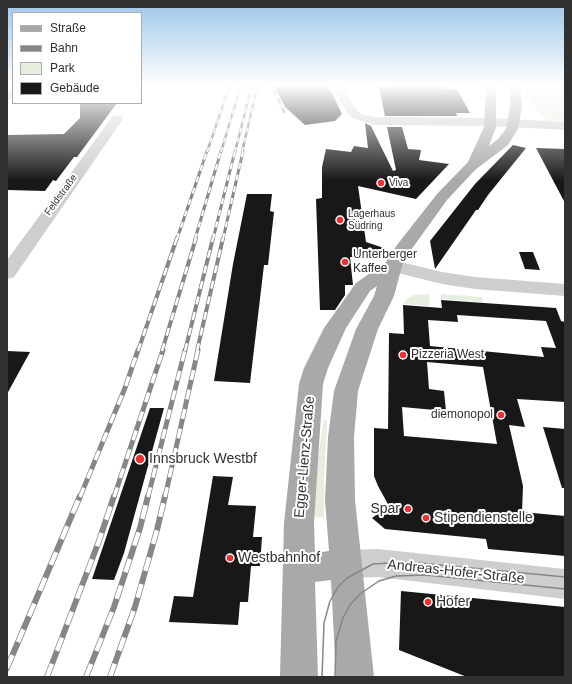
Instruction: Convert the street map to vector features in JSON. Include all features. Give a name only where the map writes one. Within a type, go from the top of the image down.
[{"type":"main road","name":"Egger-Lienz-Straße","points":[[470,167],[483,145],[490,125],[490,117]]},
{"type":"main road","points":[[511,117],[513,122]]},
{"type":"main road","points":[[513,122],[514,117]]},
{"type":"main road","name":"Egger-Lienz-Straße","points":[[355,677],[346,564],[341,524],[341,437],[346,391],[367,329],[384,296],[391,274],[430,211],[470,167],[503,142],[513,122]]},
{"type":"main road","name":"Egger-Lienz-Straße","points":[[299,677],[299,523],[311,384],[325,348],[335,328],[363,287],[391,274]]},
{"type":"main road","points":[[325,348],[346,352],[353,368]]},
{"type":"main road","points":[[298,569],[346,564]]},
{"type":"street","points":[[360,117],[374,121],[490,125],[513,122],[565,127]]},
{"type":"street","name":"Feldstraße","points":[[7,273],[117,119]]},
{"type":"street","points":[[391,274],[425,284],[475,283],[565,290]]},
{"type":"street","name":"Andreas-Hofer-Straße","points":[[346,564],[378,563],[565,584]]},
{"type":"green space","points":[[543,117],[565,117],[565,122],[546,121]]},
{"type":"green space","points":[[429,294],[430,306],[403,304],[407,299],[414,295]]},
{"type":"green space","points":[[441,294],[482,297],[483,302],[441,299]]},
{"type":"green space","points":[[327,419],[324,518],[314,517],[317,467],[324,420]]},
{"type":"building","points":[[107,117],[77,157],[74,157],[56,181],[53,180],[45,191],[7,190],[7,135],[64,134],[80,118]]},
{"type":"building","points":[[296,117],[339,117],[335,121],[305,125]]},
{"type":"building","points":[[365,123],[371,126],[393,171],[396,170],[387,127],[402,127],[408,149],[421,150],[419,160],[449,164],[416,199],[358,186],[366,242],[384,248],[375,258],[350,257],[353,285],[345,285],[345,295],[335,310],[320,310],[316,199],[322,198],[322,167],[326,149],[351,152],[354,146],[368,148]]},
{"type":"building","points":[[513,145],[526,148],[488,195],[478,210],[476,210],[435,269],[430,241],[475,184]]},
{"type":"building","points":[[536,148],[565,149],[565,203]]},
{"type":"building","points":[[247,194],[272,194],[270,211],[274,212],[268,265],[264,265],[250,383],[214,381],[233,264]]},
{"type":"building","points":[[519,252],[533,252],[540,270],[525,269]]},
{"type":"building","points":[[441,300],[556,308],[561,321],[565,322],[565,402],[517,399],[525,427],[509,425],[523,486],[522,512],[565,516],[565,556],[488,549],[486,539],[385,529],[372,518],[389,506],[374,476],[374,428],[388,429],[389,333],[404,334],[403,305],[442,308]],"holes":[[[457,315],[546,321],[556,348],[541,347],[544,357],[430,346],[428,320],[458,322]],[[427,362],[483,367],[497,444],[404,436],[402,407],[446,411],[444,391],[429,389]]]},
{"type":"building","points":[[7,351],[30,352],[7,394]]},
{"type":"building","points":[[150,408],[164,408],[124,553],[114,580],[92,579]]},
{"type":"building","points":[[543,427],[565,429],[565,488],[562,488]]},
{"type":"building","name":"Westbahnhof","points":[[213,476],[233,477],[228,505],[256,506],[253,537],[262,537],[260,566],[251,566],[248,602],[240,602],[238,625],[169,622],[174,596],[193,597]]},
{"type":"building","points":[[401,591],[565,607],[565,677],[467,677],[399,650]]},
{"type":"tram line","points":[[322,677],[324,623],[330,601],[338,587],[347,578],[373,564],[409,562],[565,577]]},
{"type":"tram line","points":[[335,677],[336,641],[343,618],[350,605],[360,594],[379,581],[396,576],[426,575],[565,589]]},
{"type":"railway","points":[[207,152],[219,117]]},
{"type":"railway","points":[[221,152],[231,117]]},
{"type":"railway","points":[[235,152],[244,117]]},
{"type":"railway","points":[[242,152],[250,117]]},
{"type":"railway","points":[[177,239],[207,151]]},
{"type":"railway","points":[[195,239],[221,151]]},
{"type":"railway","points":[[213,239],[235,151]]},
{"type":"railway","points":[[223,239],[243,151]]},
{"type":"railway","points":[[138,351],[177,238]]},
{"type":"railway","points":[[162,351],[196,238]]},
{"type":"railway","points":[[185,351],[213,238]]},
{"type":"railway","points":[[197,351],[223,238]]},
{"type":"railway","points":[[80,497],[125,388],[138,350]]},
{"type":"railway","points":[[114,497],[163,350]]},
{"type":"railway","points":[[148,497],[185,350]]},
{"type":"railway","points":[[165,497],[198,350]]},
{"type":"railway","points":[[7,668],[80,496]]},
{"type":"railway","points":[[47,677],[99,541],[114,496]]},
{"type":"railway","points":[[86,677],[114,607],[140,528],[148,496]]},
{"type":"railway","points":[[110,677],[135,607],[165,496]]},
{"type":"place","name":"Viva","points":[[381,183]]},
{"type":"place","name":"Lagerhaus Südring","points":[[340,220]]},
{"type":"place","name":"Unterberger Kaffee","points":[[345,262]]},
{"type":"place","name":"Pizzeria West","points":[[403,355]]},
{"type":"place","name":"diemonopol","points":[[501,415]]},
{"type":"place","name":"Innsbruck Westbf","points":[[140,459]]},
{"type":"place","name":"Spar","points":[[408,509]]},
{"type":"place","name":"Stipendienstelle","points":[[426,518]]},
{"type":"place","name":"Westbahnhof","points":[[230,558]]},
{"type":"place","name":"Hofer","points":[[428,602]]}]
